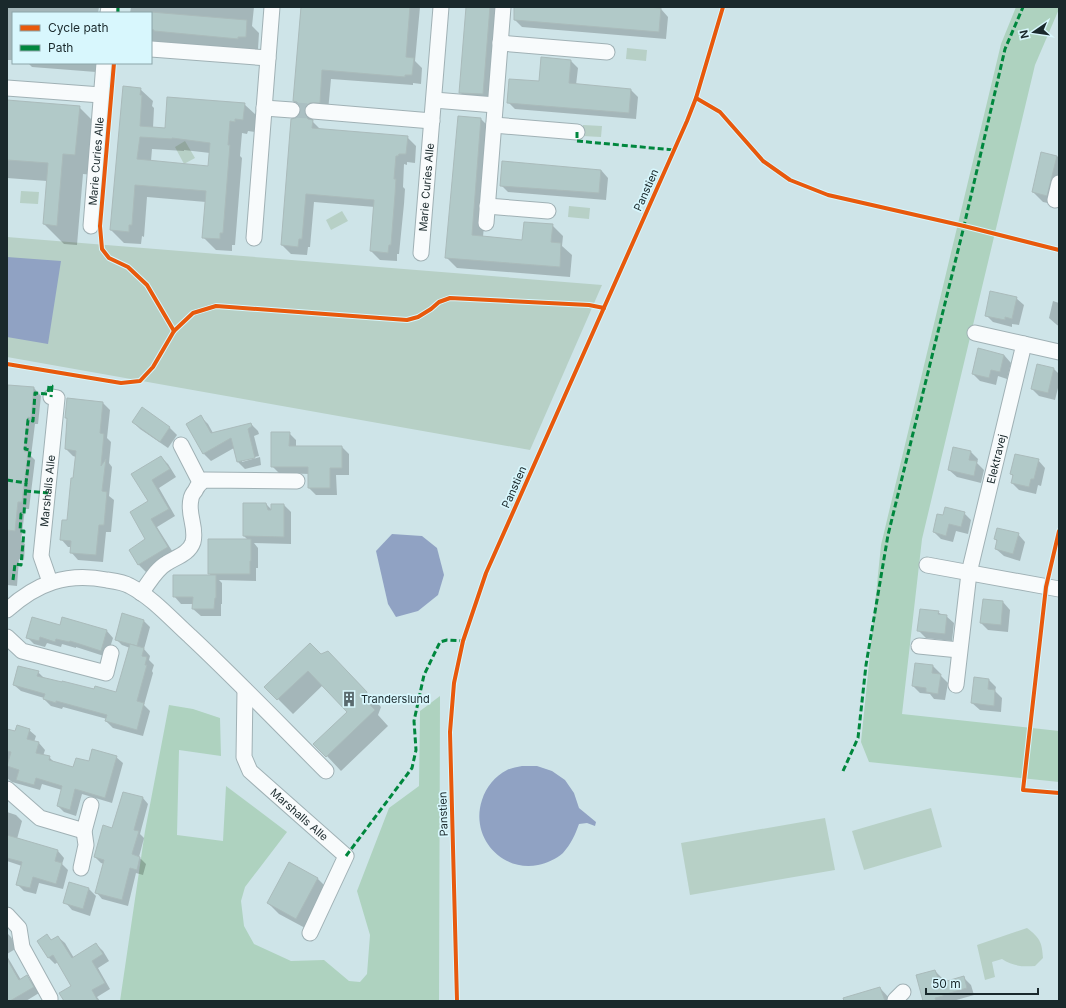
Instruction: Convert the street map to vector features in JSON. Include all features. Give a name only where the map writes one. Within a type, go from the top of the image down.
[{"type":"street","points":[[254,238],[272,7]]},
{"type":"street","name":"Marie Curies Alle","points":[[421,253],[441,7]]},
{"type":"street","points":[[486,223],[503,7]]},
{"type":"street","points":[[500,43],[607,52]]},
{"type":"street","points":[[152,49],[268,58]]},
{"type":"street","name":"Marie Curies Alle","points":[[91,226],[104,64]]},
{"type":"street","points":[[7,88],[102,96]]},
{"type":"street","points":[[434,100],[495,105]]},
{"type":"street","points":[[264,108],[292,110]]},
{"type":"street","points":[[313,111],[432,120]]},
{"type":"street","points":[[494,125],[577,132]]},
{"type":"street","points":[[1055,200],[1059,183]]},
{"type":"street","points":[[487,206],[548,211]]},
{"type":"street","points":[[975,333],[1059,352]]},
{"type":"street","name":"Elektravej","points":[[956,685],[969,573],[1024,344]]},
{"type":"street","name":"Marshalls Alle","points":[[50,582],[35,557],[54,398]]},
{"type":"street","points":[[181,445],[200,482]]},
{"type":"street","points":[[141,593],[161,567],[184,554],[193,543],[194,528],[190,514],[191,499],[200,482],[205,480],[297,481]]},
{"type":"street","points":[[927,565],[1059,589]]},
{"type":"street","points":[[7,610],[16,602],[35,590],[50,582],[60,579],[93,577],[116,581],[129,586],[150,599],[213,656],[326,771]]},
{"type":"street","points":[[7,637],[22,651],[106,673],[111,653]]},
{"type":"street","points":[[919,646],[959,650]]},
{"type":"street","name":"Marshalls Alle","points":[[245,690],[244,757],[250,771],[346,856],[310,933]]},
{"type":"street","points":[[7,789],[40,818],[84,831]]},
{"type":"street","points":[[81,868],[86,845],[84,831],[91,805]]},
{"type":"street","points":[[7,915],[19,928],[22,947],[50,1001]]},
{"type":"green space","points":[[1016,7],[1059,7],[1059,9],[1035,65],[922,539],[902,714],[1059,731],[1059,782],[869,762],[861,742],[881,545],[1001,44]]},
{"type":"green space","points":[[627,48],[647,50],[646,61],[626,59]]},
{"type":"green space","points":[[583,125],[602,126],[601,137],[582,136]]},
{"type":"green space","points":[[185,141],[195,158],[184,164],[175,147]]},
{"type":"green space","points":[[21,191],[39,192],[38,204],[20,203]]},
{"type":"green space","points":[[569,206],[590,208],[589,219],[568,217]]},
{"type":"green space","points":[[342,211],[348,221],[331,230],[326,220]]},
{"type":"green space","points":[[7,237],[602,285],[530,450],[7,357]]},
{"type":"green space","points":[[440,696],[439,1001],[120,1001],[145,831],[169,705],[193,709],[220,718],[221,756],[179,750],[177,835],[223,841],[226,786],[287,832],[245,887],[241,901],[244,926],[254,944],[291,961],[324,960],[349,981],[360,982],[367,974],[370,935],[357,891],[389,808],[419,786],[420,711]]},
{"type":"green space","points":[[931,808],[942,847],[864,870],[852,831]]},
{"type":"green space","points":[[825,818],[835,870],[690,895],[681,843]]},
{"type":"green space","points":[[1027,928],[1040,941],[1043,958],[1035,966],[1018,966],[1002,959],[992,962],[995,977],[985,980],[977,945]]},
{"type":"water","points":[[7,257],[61,261],[48,344],[7,337]]},
{"type":"water","points":[[392,534],[422,536],[437,548],[444,575],[438,595],[418,611],[396,617],[388,604],[376,551]]},
{"type":"water","points":[[522,766],[537,766],[552,771],[565,780],[574,793],[579,808],[596,822],[595,826],[587,823],[579,824],[563,853],[545,863],[538,865],[524,866],[512,863],[500,857],[491,849],[484,838],[480,826],[479,813],[482,800],[489,786],[503,772]]},
{"type":"building","points":[[301,7],[410,7],[406,57],[414,58],[412,75],[405,75],[405,77],[322,70],[320,103],[310,103],[304,110],[308,119],[313,120],[312,128],[408,136],[406,154],[399,154],[396,156],[394,179],[396,179],[391,245],[389,245],[388,253],[370,251],[374,200],[306,194],[302,239],[299,239],[298,247],[281,245],[291,119],[300,115],[301,111],[297,102],[293,101]]},
{"type":"building","points":[[466,7],[490,7],[483,94],[459,93]]},
{"type":"building","points":[[514,7],[661,8],[659,32],[514,20]]},
{"type":"building","points":[[152,12],[247,20],[246,37],[238,37],[238,39],[152,29]]},
{"type":"building","points":[[541,57],[571,60],[569,83],[631,89],[629,113],[507,103],[509,79],[539,81]]},
{"type":"building","points":[[123,86],[141,88],[140,126],[165,128],[167,97],[245,103],[243,120],[235,119],[235,122],[230,121],[228,145],[230,145],[223,233],[220,233],[220,239],[202,238],[206,191],[135,185],[132,225],[129,225],[129,232],[110,230]],"holes":[[[140,137],[210,143],[208,166],[137,159]]]},
{"type":"building","points":[[7,100],[80,106],[75,155],[63,154],[57,226],[43,224],[48,163],[7,160]]},
{"type":"building","points":[[458,116],[481,118],[472,235],[522,240],[524,222],[553,224],[551,242],[561,243],[560,267],[445,258]]},
{"type":"building","points":[[1041,152],[1057,156],[1047,196],[1032,192]]},
{"type":"building","points":[[502,161],[601,170],[599,193],[500,186]]},
{"type":"building","points":[[990,291],[1017,297],[1012,319],[1005,317],[1005,320],[985,316]]},
{"type":"building","points":[[978,348],[1004,355],[1000,372],[991,370],[989,378],[972,374]]},
{"type":"building","points":[[1037,364],[1054,368],[1048,393],[1031,389]]},
{"type":"building","points":[[8,385],[34,387],[31,418],[28,417],[24,451],[28,452],[22,502],[18,502],[15,531],[7,530]]},
{"type":"building","points":[[67,398],[103,402],[100,433],[104,434],[101,466],[106,459],[102,491],[107,492],[104,525],[99,525],[96,555],[70,553],[71,541],[60,540],[62,520],[67,520],[71,478],[73,478],[76,451],[65,449],[67,418],[65,418]]},
{"type":"building","points":[[142,407],[170,427],[160,442],[132,422]]},
{"type":"building","points":[[201,415],[211,433],[251,423],[252,426],[248,429],[255,458],[237,462],[231,438],[203,454],[186,424]]},
{"type":"building","points":[[271,432],[290,432],[289,446],[342,446],[342,468],[330,468],[330,488],[308,488],[308,467],[271,467]]},
{"type":"building","points":[[953,447],[971,451],[969,460],[977,461],[974,476],[948,470]]},
{"type":"building","points":[[1015,454],[1039,459],[1034,479],[1031,479],[1029,487],[1011,483],[1013,475],[1010,474]]},
{"type":"building","points":[[161,456],[170,469],[152,480],[169,509],[151,519],[168,547],[138,565],[129,550],[145,539],[130,512],[148,501],[131,474]]},
{"type":"building","points":[[243,503],[266,503],[268,510],[271,510],[271,504],[284,504],[284,537],[243,536]]},
{"type":"building","points":[[945,507],[965,512],[961,527],[949,524],[946,536],[933,532],[937,514],[943,515]]},
{"type":"building","points":[[997,528],[1019,533],[1013,554],[995,549],[997,540],[994,539]]},
{"type":"building","points":[[208,539],[251,539],[250,574],[208,574]]},
{"type":"building","points":[[173,575],[216,575],[216,598],[214,609],[192,609],[193,597],[173,597]]},
{"type":"building","points":[[983,599],[1003,601],[1001,625],[980,623]]},
{"type":"building","points":[[920,609],[939,611],[938,614],[947,615],[945,634],[917,631]]},
{"type":"building","points":[[122,613],[144,620],[137,646],[115,640]]},
{"type":"building","points":[[32,617],[60,625],[62,617],[107,630],[101,651],[70,641],[56,639],[55,642],[40,637],[39,641],[26,638]]},
{"type":"building","name":"Tranderslund","points":[[310,643],[321,654],[328,651],[367,692],[364,699],[375,710],[326,757],[313,744],[347,712],[308,671],[277,700],[264,687]]},
{"type":"building","points":[[130,644],[144,648],[142,656],[147,657],[145,665],[147,665],[137,701],[144,703],[137,730],[105,721],[107,715],[56,701],[56,703],[43,699],[45,694],[13,685],[18,666],[39,671],[37,676],[94,689],[95,686],[116,692]]},
{"type":"building","points":[[915,663],[933,665],[932,673],[941,674],[938,694],[926,692],[926,688],[912,686]]},
{"type":"building","points":[[974,677],[989,679],[988,689],[995,690],[994,706],[971,703]]},
{"type":"building","points":[[17,725],[30,729],[27,739],[39,742],[36,753],[50,756],[49,760],[73,767],[76,758],[89,761],[92,749],[117,756],[105,798],[75,789],[70,810],[57,806],[62,786],[36,778],[34,785],[16,780],[19,770],[7,766],[11,752],[7,751],[7,729],[15,731]]},
{"type":"building","points":[[123,792],[143,797],[134,830],[139,831],[132,854],[140,857],[137,870],[130,868],[122,900],[95,893],[104,860],[94,857],[103,825],[112,828]]},
{"type":"building","points":[[7,835],[58,850],[55,861],[62,863],[56,884],[33,877],[30,888],[16,885],[22,862],[7,858]]},
{"type":"building","points":[[289,862],[318,878],[296,919],[267,903]]},
{"type":"building","points":[[69,882],[89,888],[83,909],[63,903]]},
{"type":"building","points":[[47,934],[51,940],[58,936],[72,958],[96,943],[103,954],[92,961],[105,983],[92,990],[98,1001],[64,1001],[59,993],[71,986],[53,955],[48,958],[37,941]]},
{"type":"building","points":[[7,959],[19,980],[27,975],[34,987],[10,1001],[7,1001]]},
{"type":"building","points":[[935,970],[940,983],[964,976],[967,988],[935,998],[936,1001],[923,1001],[916,975]]},
{"type":"building","points":[[880,987],[885,1001],[844,1001],[843,998]]},
{"type":"tunnel","points":[[292,110],[313,111]]},
{"type":"marked path","points":[[118,7],[118,12]]},
{"type":"marked path","points":[[843,771],[858,738],[866,665],[888,535],[964,226],[1005,49],[1023,7]]},
{"type":"marked path","points":[[577,132],[577,141],[674,150]]},
{"type":"marked path","points":[[7,480],[26,483],[30,450],[25,449],[28,420],[33,421],[35,393],[48,394],[49,386],[52,386],[51,397]]},
{"type":"marked path","points":[[13,580],[15,564],[21,565],[24,531],[20,531],[21,514],[24,514],[26,483]]},
{"type":"marked path","points":[[25,491],[48,493]]},
{"type":"marked path","points":[[346,856],[412,768],[416,750],[414,721],[424,675],[440,642],[447,640],[463,641]]},
{"type":"cycle path","name":"Panstien","points":[[457,1001],[450,732],[454,683],[463,641],[486,573],[687,121],[696,98],[723,7]]},
{"type":"cycle path","points":[[114,64],[100,226],[102,249],[109,258],[128,267],[147,285],[174,331]]},
{"type":"cycle path","points":[[696,98],[720,112],[763,161],[790,180],[828,195],[964,226],[1059,250]]},
{"type":"cycle path","points":[[7,364],[121,383],[140,381],[153,367],[174,331],[193,313],[216,306],[407,320],[418,317],[439,302],[450,298],[589,305],[604,308]]},
{"type":"cycle path","points":[[1059,531],[1046,587],[1023,790],[1059,793]]},
{"type":"place","name":"Tranderslund","points":[[349,699]]}]
